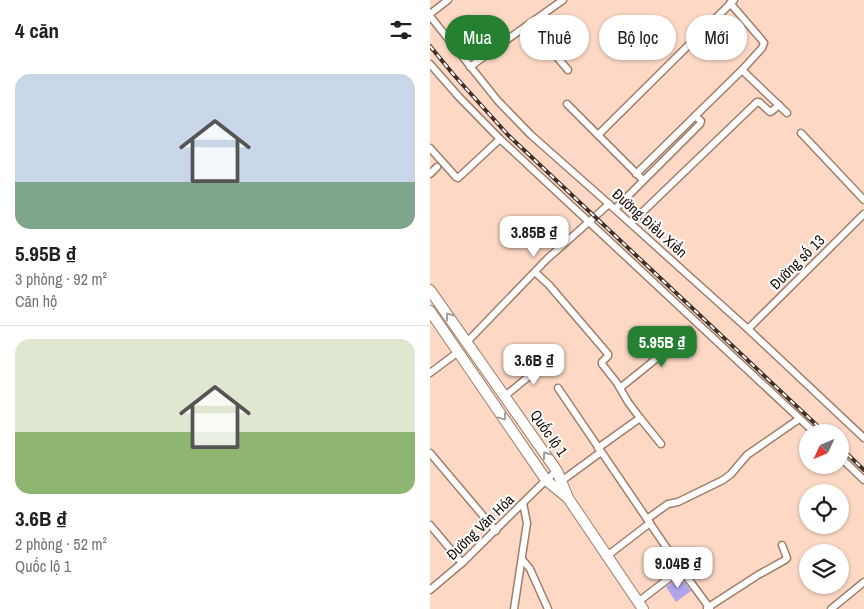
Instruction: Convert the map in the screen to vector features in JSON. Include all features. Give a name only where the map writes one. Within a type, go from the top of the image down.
[{"type":"highway","name":"Quốc lộ 1","points":[[430,290],[505,396],[554,480]]},
{"type":"highway","name":"Quốc lộ 1","points":[[430,312],[568,498],[640,606]]},
{"type":"highway","points":[[458,352],[468,342]]},
{"type":"street","points":[[430,15],[448,0]]},
{"type":"street","points":[[542,15],[563,0]]},
{"type":"street","points":[[598,135],[732,2],[764,43],[762,48],[636,174]]},
{"type":"street","name":"Đường Điều Xiển","points":[[430,15],[470,68],[530,135],[748,329],[864,438]]},
{"type":"street","points":[[470,68],[520,31]]},
{"type":"street","points":[[560,60],[568,70]]},
{"type":"street","points":[[430,64],[500,139],[805,424]]},
{"type":"street","points":[[742,70],[787,113]]},
{"type":"street","points":[[631,223],[757,102],[770,112],[779,105]]},
{"type":"street","points":[[567,104],[643,180]]},
{"type":"street","points":[[615,209],[700,124],[700,121],[695,116]]},
{"type":"street","points":[[801,133],[864,200]]},
{"type":"street","points":[[430,148],[458,178],[500,139]]},
{"type":"street","points":[[430,174],[437,167]]},
{"type":"street","points":[[468,342],[535,272],[609,204]]},
{"type":"street","name":"Đường số 13","points":[[748,329],[864,214]]},
{"type":"street","points":[[535,272],[549,285],[608,354],[602,364],[628,402],[661,444]]},
{"type":"street","points":[[620,388],[689,330]]},
{"type":"street","points":[[430,373],[458,352]]},
{"type":"street","points":[[505,396],[550,359]]},
{"type":"street","points":[[558,388],[706,602],[708,608],[758,575],[785,560],[787,558],[782,545]]},
{"type":"street","name":"Đường Văn Hóa","points":[[430,590],[462,563],[523,503],[600,450],[640,418]]},
{"type":"street","points":[[607,556],[668,504],[678,502],[724,480],[747,455],[799,419]]},
{"type":"street","points":[[430,452],[496,531]]},
{"type":"street","points":[[849,466],[864,480]]},
{"type":"street","points":[[514,609],[527,522],[523,503]]},
{"type":"street","points":[[430,524],[462,563]]},
{"type":"street","points":[[522,559],[530,569],[548,609]]},
{"type":"street","points":[[640,606],[682,569]]},
{"type":"street","points":[[831,609],[864,582]]},
{"type":"building","points":[[680,576],[691,591],[676,602],[666,587]]},
{"type":"railway","points":[[430,46],[508,135],[815,424]]},
{"type":"railway","points":[[849,456],[864,470]]}]
